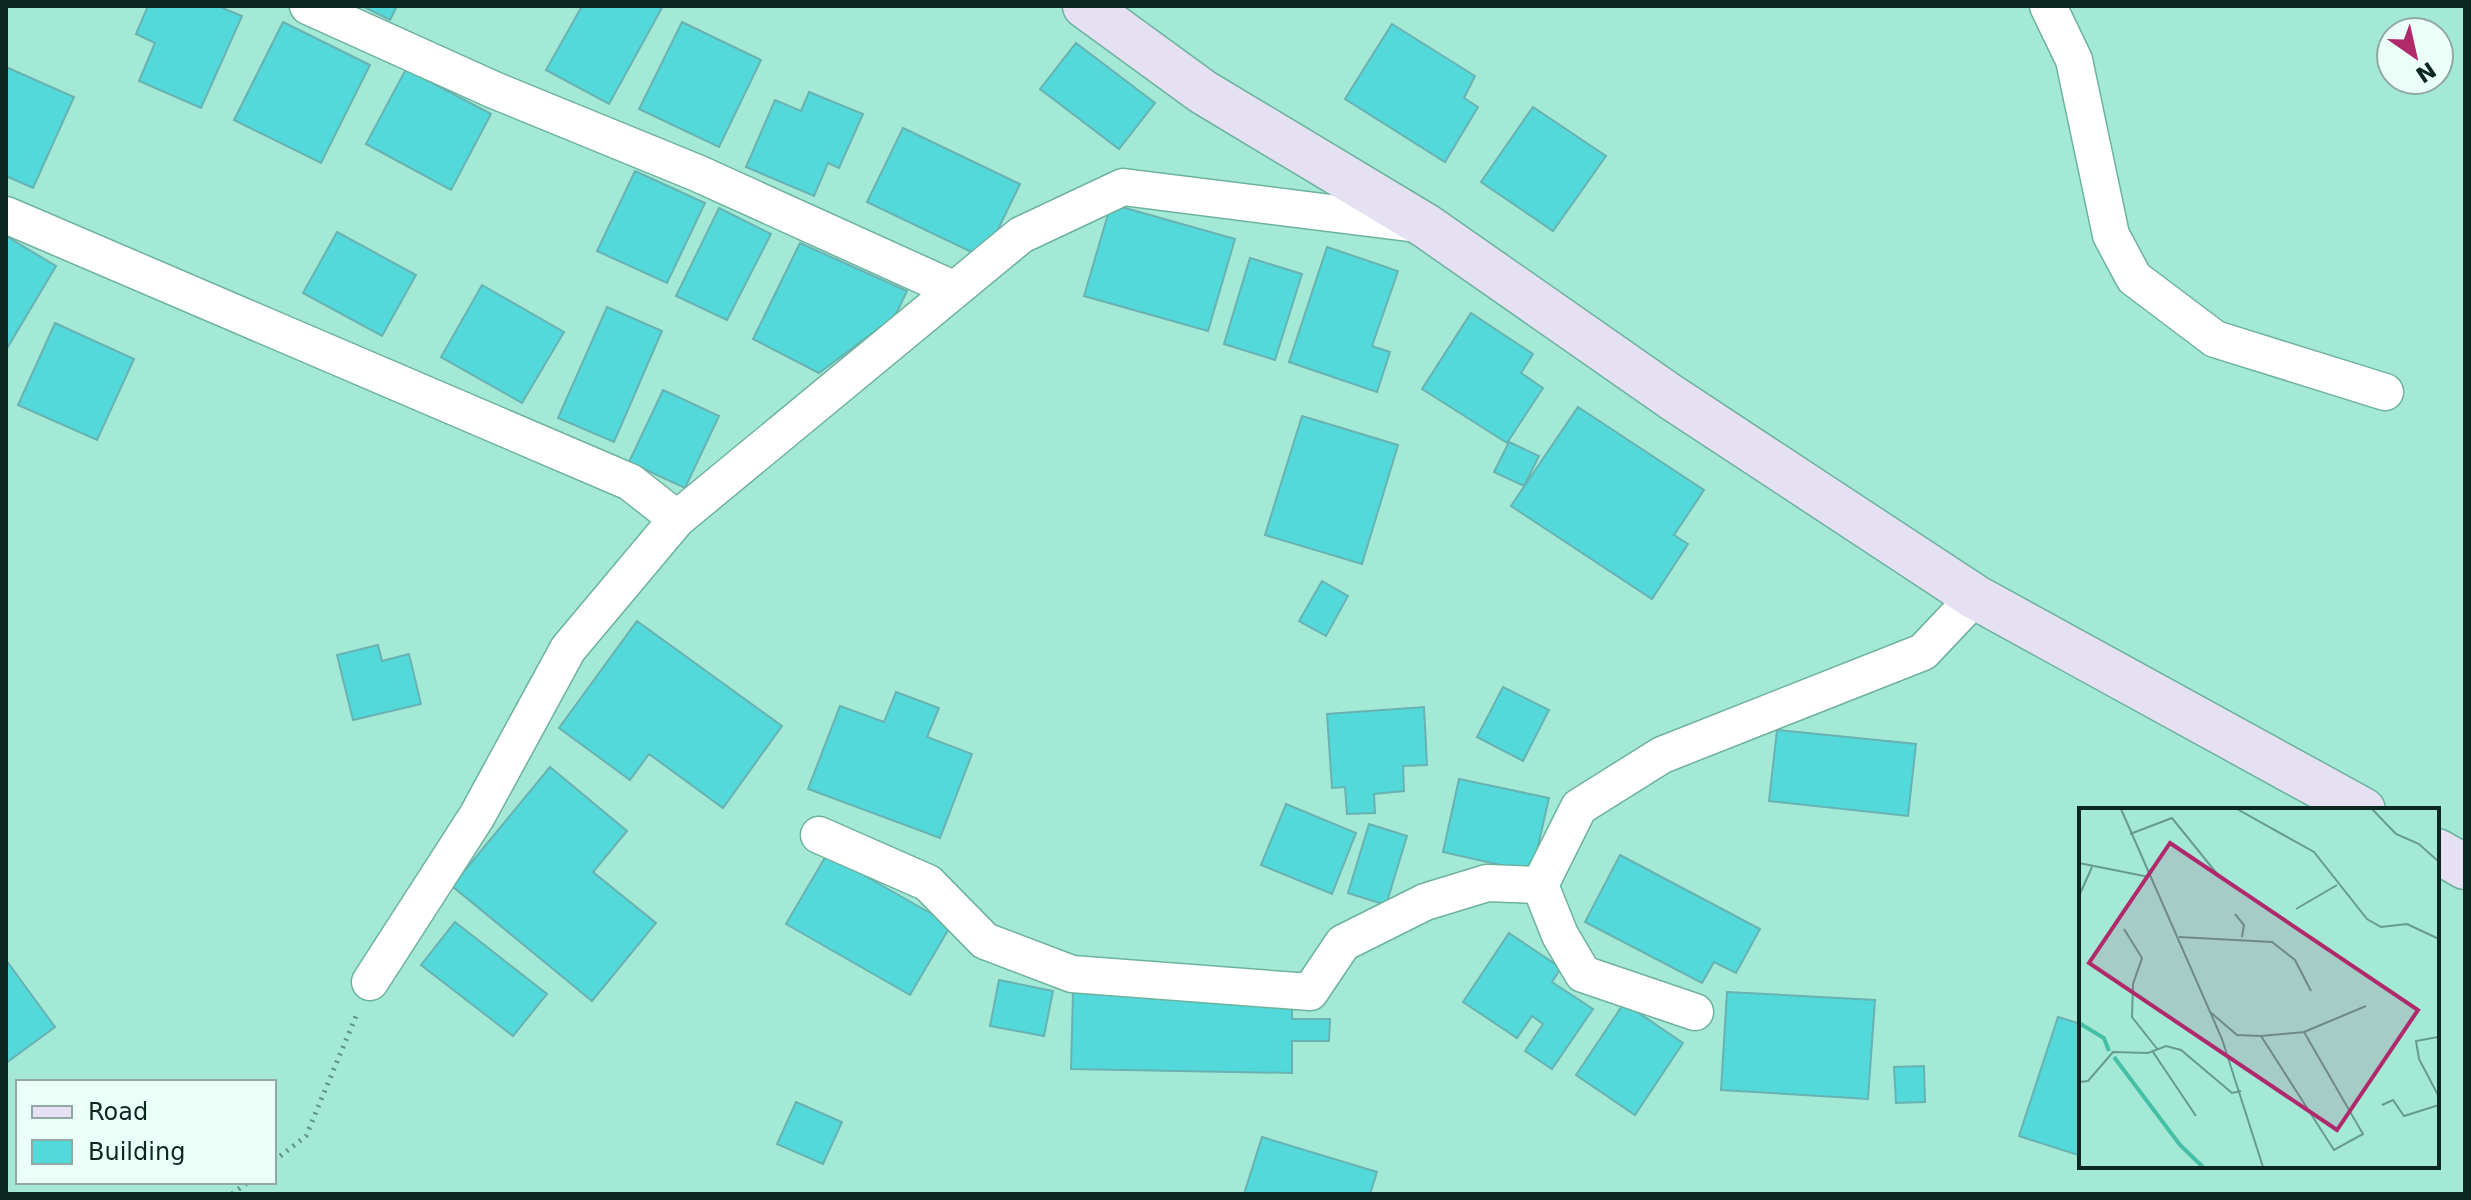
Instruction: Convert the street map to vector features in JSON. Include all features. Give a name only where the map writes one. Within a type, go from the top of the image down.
[{"type":"street","points":[[308,6],[494,90],[697,173],[953,289]]},
{"type":"street","points":[[1085,6],[1203,92],[1426,226],[1671,397],[1975,597],[2359,808]]},
{"type":"street","points":[[2048,6],[2074,60],[2111,235],[2134,278],[2215,339],[2385,392]]},
{"type":"street","points":[[370,982],[477,816],[568,649],[677,519],[1021,235],[1123,187],[1426,226]]},
{"type":"street","points":[[6,215],[630,482],[677,519]]},
{"type":"street","points":[[1695,1012],[1583,974],[1560,935],[1540,885],[1579,807],[1662,755],[1923,652],[1975,597]]},
{"type":"street","points":[[819,835],[928,883],[985,941],[1072,974],[1310,992],[1343,943],[1425,902],[1487,883],[1540,885]]},
{"type":"path","points":[[276,1159],[306,1136],[370,982]]},
{"type":"building","points":[[148,6],[218,6],[242,16],[201,108],[139,81],[155,43],[136,34]]},
{"type":"building","points":[[362,6],[397,6],[390,20]]},
{"type":"building","points":[[582,6],[663,6],[609,104],[546,70]]},
{"type":"building","points":[[283,22],[370,65],[321,163],[234,120]]},
{"type":"building","points":[[682,22],[761,60],[719,147],[639,109]]},
{"type":"building","points":[[1392,24],[1475,76],[1464,98],[1478,107],[1445,162],[1345,99]]},
{"type":"building","points":[[1076,43],[1155,103],[1119,149],[1040,89]]},
{"type":"building","points":[[6,67],[74,97],[33,188],[6,176]]},
{"type":"building","points":[[406,69],[491,114],[451,190],[366,144]]},
{"type":"building","points":[[809,92],[863,114],[839,168],[828,163],[814,196],[746,167],[775,100],[801,111]]},
{"type":"building","points":[[1533,107],[1606,156],[1553,231],[1481,182]]},
{"type":"building","points":[[903,128],[1020,184],[984,258],[867,202]]},
{"type":"building","points":[[635,171],[705,203],[667,283],[597,251]]},
{"type":"building","points":[[1111,204],[1235,239],[1208,331],[1084,296]]},
{"type":"building","points":[[719,208],[771,234],[727,320],[676,296]]},
{"type":"building","points":[[337,232],[416,275],[382,336],[303,293]]},
{"type":"building","points":[[6,236],[56,266],[6,350]]},
{"type":"building","points":[[800,243],[907,291],[895,316],[819,373],[753,339]]},
{"type":"building","points":[[1327,247],[1398,271],[1372,346],[1390,352],[1377,392],[1289,362]]},
{"type":"building","points":[[1250,258],[1302,274],[1275,360],[1224,344]]},
{"type":"building","points":[[482,285],[564,332],[522,403],[441,357]]},
{"type":"building","points":[[607,307],[662,331],[614,442],[558,418]]},
{"type":"building","points":[[1471,313],[1533,354],[1521,373],[1543,388],[1507,443],[1422,389]]},
{"type":"building","points":[[55,323],[134,359],[97,440],[18,405]]},
{"type":"building","points":[[663,390],[719,416],[685,488],[629,462]]},
{"type":"building","points":[[1578,407],[1704,490],[1674,535],[1688,544],[1652,599],[1511,506]]},
{"type":"building","points":[[1302,416],[1398,445],[1362,564],[1265,535]]},
{"type":"building","points":[[1509,442],[1539,456],[1524,486],[1494,472]]},
{"type":"building","points":[[1322,581],[1348,596],[1326,636],[1299,621]]},
{"type":"building","points":[[637,621],[782,726],[723,808],[649,754],[630,780],[559,728]]},
{"type":"building","points":[[378,645],[382,661],[409,654],[421,704],[353,720],[337,655]]},
{"type":"building","points":[[1503,687],[1549,710],[1523,761],[1477,737]]},
{"type":"building","points":[[896,692],[939,708],[927,737],[972,754],[940,838],[808,789],[840,706],[884,722]]},
{"type":"building","points":[[1424,707],[1427,765],[1403,766],[1404,791],[1374,794],[1375,813],[1347,814],[1345,787],[1332,788],[1327,714]]},
{"type":"building","points":[[1777,730],[1916,744],[1908,816],[1769,801]]},
{"type":"building","points":[[550,767],[627,831],[593,872],[656,923],[592,1001],[452,886]]},
{"type":"building","points":[[1459,779],[1549,798],[1532,872],[1443,852]]},
{"type":"building","points":[[1286,804],[1356,833],[1332,894],[1261,865]]},
{"type":"building","points":[[1369,824],[1407,836],[1386,905],[1348,893]]},
{"type":"building","points":[[827,854],[951,925],[910,995],[786,924]]},
{"type":"building","points":[[1620,855],[1760,929],[1736,973],[1714,962],[1702,983],[1585,922]]},
{"type":"building","points":[[455,922],[547,994],[513,1036],[421,965]]},
{"type":"building","points":[[1509,933],[1561,968],[1552,982],[1593,1009],[1552,1069],[1525,1051],[1543,1024],[1532,1016],[1517,1038],[1463,1002]]},
{"type":"building","points":[[6,960],[55,1027],[6,1063]]},
{"type":"building","points":[[999,980],[1053,991],[1044,1036],[990,1026]]},
{"type":"building","points":[[1073,992],[1292,996],[1292,1019],[1330,1019],[1329,1041],[1292,1041],[1292,1073],[1071,1069]]},
{"type":"building","points":[[1727,992],[1875,1000],[1868,1099],[1721,1090]]},
{"type":"building","points":[[1624,1003],[1683,1043],[1635,1115],[1576,1075]]},
{"type":"building","points":[[2058,1017],[2079,1023],[2079,1155],[2019,1136]]},
{"type":"building","points":[[1924,1066],[1925,1102],[1896,1103],[1894,1067]]},
{"type":"building","points":[[796,1102],[842,1122],[823,1164],[777,1144]]},
{"type":"building","points":[[1262,1137],[1377,1172],[1370,1194],[1244,1194]]}]
